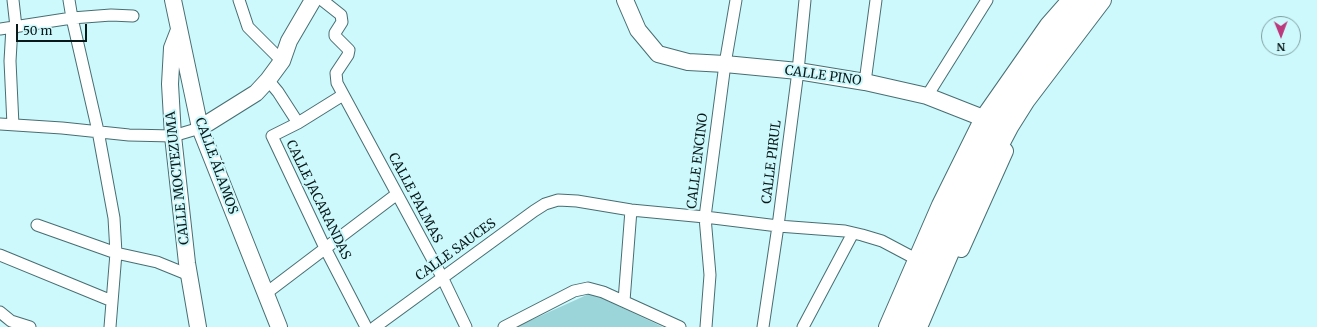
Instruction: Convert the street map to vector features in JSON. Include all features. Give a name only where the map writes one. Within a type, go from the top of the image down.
[{"type":"main road","points":[[904,327],[968,177],[1007,103],[1046,45],[1084,0]]},
{"type":"main road","points":[[918,327],[979,184],[1008,127],[1026,100],[1102,0]]},
{"type":"street","points":[[13,0],[14,27],[10,61],[13,125]]},
{"type":"street","points":[[69,0],[98,131],[114,218],[116,253],[110,327]]},
{"type":"street","name":"CALLE ÁLAMOS","points":[[173,0],[200,128],[279,327]]},
{"type":"street","points":[[239,0],[248,27],[282,61]]},
{"type":"street","points":[[0,124],[98,131],[129,135],[173,136],[200,128],[256,93],[268,80],[282,61],[289,41],[313,0]]},
{"type":"street","name":"CALLE PALMAS","points":[[322,0],[341,15],[342,22],[335,33],[349,50],[348,55],[336,73],[337,83],[442,277],[466,327]]},
{"type":"street","name":"CALLE PINO","points":[[625,0],[638,30],[658,54],[688,62],[798,71],[865,82],[927,96],[983,118]]},
{"type":"street","name":"CALLE ENCINO","points":[[706,327],[710,275],[705,217],[725,64],[736,0]]},
{"type":"street","name":"CALLE PIRUL","points":[[763,327],[798,71],[805,0]]},
{"type":"street","points":[[865,82],[876,0]]},
{"type":"street","points":[[927,96],[987,0]]},
{"type":"street","points":[[888,327],[940,205],[983,118],[1048,25],[1070,0]]},
{"type":"street","points":[[0,29],[72,18],[111,15],[133,16]]},
{"type":"street","name":"CALLE MOCTEZUMA","points":[[179,28],[172,48],[170,84],[173,136],[187,263],[198,327]]},
{"type":"street","name":"CALLE JACARANDAS","points":[[268,80],[278,92],[298,123],[272,136],[325,248],[366,327]]},
{"type":"street","points":[[298,123],[343,95]]},
{"type":"street","points":[[926,327],[1008,144],[1008,127]]},
{"type":"street","points":[[265,294],[398,194]]},
{"type":"street","name":"CALLE SAUCES","points":[[375,327],[534,210],[545,204],[558,200],[577,201],[631,210]]},
{"type":"street","points":[[624,301],[631,210],[852,233],[882,241],[916,259]]},
{"type":"street","points":[[37,224],[116,253],[157,262],[189,275]]},
{"type":"street","points":[[803,327],[852,233]]},
{"type":"street","points":[[0,254],[112,301]]},
{"type":"street","points":[[504,327],[574,291],[588,288],[603,292],[680,327]]},
{"type":"street","points":[[0,312],[11,321],[30,327]]},
{"type":"shaded area","points":[[591,293],[663,327],[516,327]]}]
